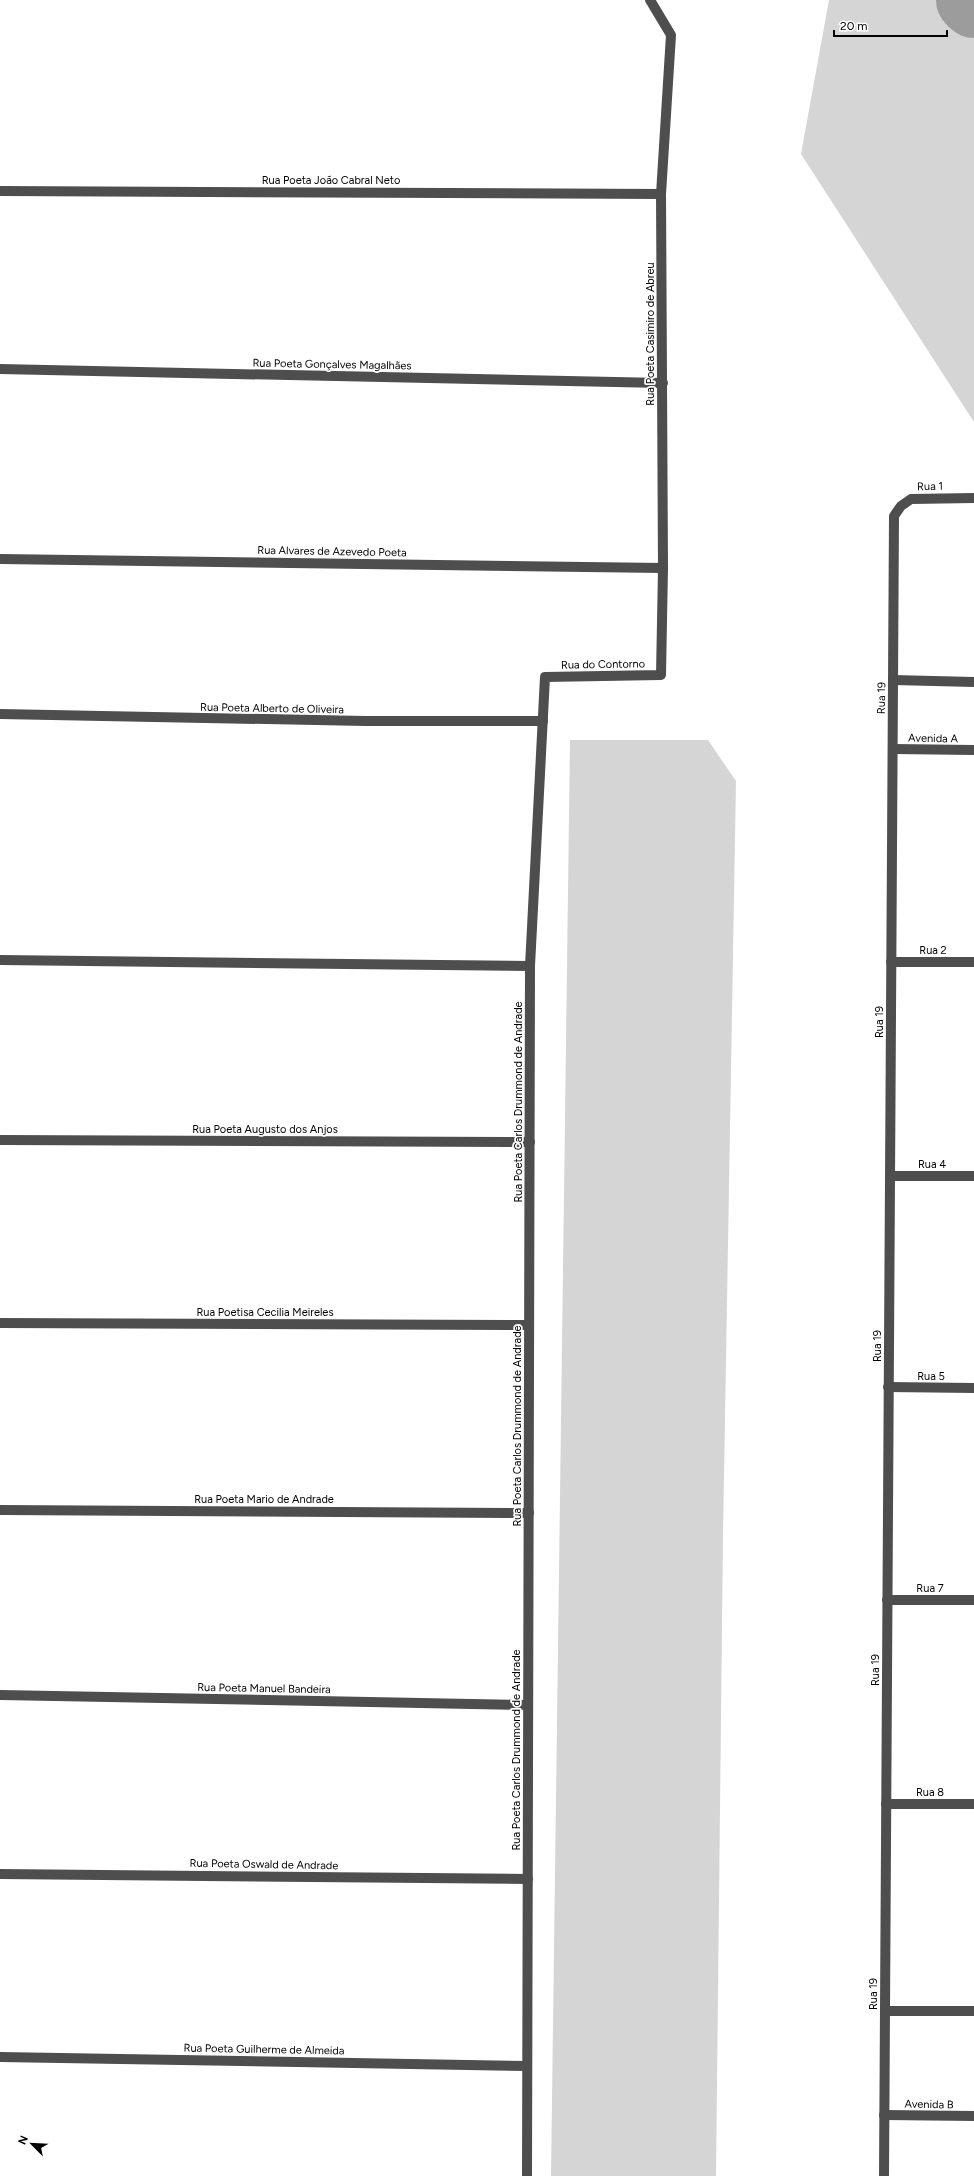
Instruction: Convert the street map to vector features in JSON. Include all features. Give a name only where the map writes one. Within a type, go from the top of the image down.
[{"type":"street","name":"Rua Poeta Casimiro de Abreu","points":[[650,0],[671,35],[661,194],[663,383],[663,568],[661,675]]},
{"type":"street","name":"Rua Poeta João Cabral Neto","points":[[0,191],[661,194]]},
{"type":"street","name":"Rua Poeta Gonçalves Magalhães","points":[[0,369],[663,383]]},
{"type":"street","name":"Rua 1","points":[[894,516],[901,506],[911,498],[974,498]]},
{"type":"street","name":"Rua 19","points":[[884,2176],[894,516]]},
{"type":"street","name":"Rua Alvares de Azevedo Poeta","points":[[0,559],[663,568]]},
{"type":"street","name":"Rua do Contorno","points":[[545,677],[661,675]]},
{"type":"street","name":"Rua Poeta Carlos Drummond de Andrade","points":[[527,2176],[530,966],[545,677]]},
{"type":"street","points":[[893,680],[974,682]]},
{"type":"street","name":"Rua Poeta Alberto de Oliveira","points":[[0,714],[357,721],[543,721]]},
{"type":"street","name":"Avenida A","points":[[893,749],[974,750]]},
{"type":"street","points":[[0,960],[530,966]]},
{"type":"street","name":"Rua 2","points":[[891,962],[974,962]]},
{"type":"street","name":"Rua Poeta Augusto dos Anjos","points":[[0,1140],[530,1142]]},
{"type":"street","name":"Rua 4","points":[[890,1176],[974,1176]]},
{"type":"street","name":"Rua Poetisa Cecilia Meireles","points":[[0,1323],[529,1325]]},
{"type":"street","name":"Rua 5","points":[[888,1387],[974,1388]]},
{"type":"street","name":"Rua Poeta Mario de Andrade","points":[[0,1510],[529,1513]]},
{"type":"street","name":"Rua 7","points":[[887,1600],[974,1600]]},
{"type":"street","name":"Rua Poeta Manuel Bandeira","points":[[0,1696],[528,1704]]},
{"type":"street","name":"Rua 8","points":[[886,1804],[974,1804]]},
{"type":"street","name":"Rua Poeta Oswald de Andrade","points":[[0,1874],[528,1879]]},
{"type":"street","points":[[885,2011],[974,2011]]},
{"type":"street","name":"Rua Poeta Guilherme de Almeida","points":[[0,2057],[527,2066]]},
{"type":"street","name":"Avenida B","points":[[884,2115],[974,2116]]},
{"type":"shaded area","points":[[829,0],[974,0],[974,422],[801,154]]},
{"type":"shaded area","points":[[570,740],[708,740],[736,781],[723,1535],[716,2176],[551,2176]]},
{"type":"waterway","points":[[970,0],[974,4]]}]
